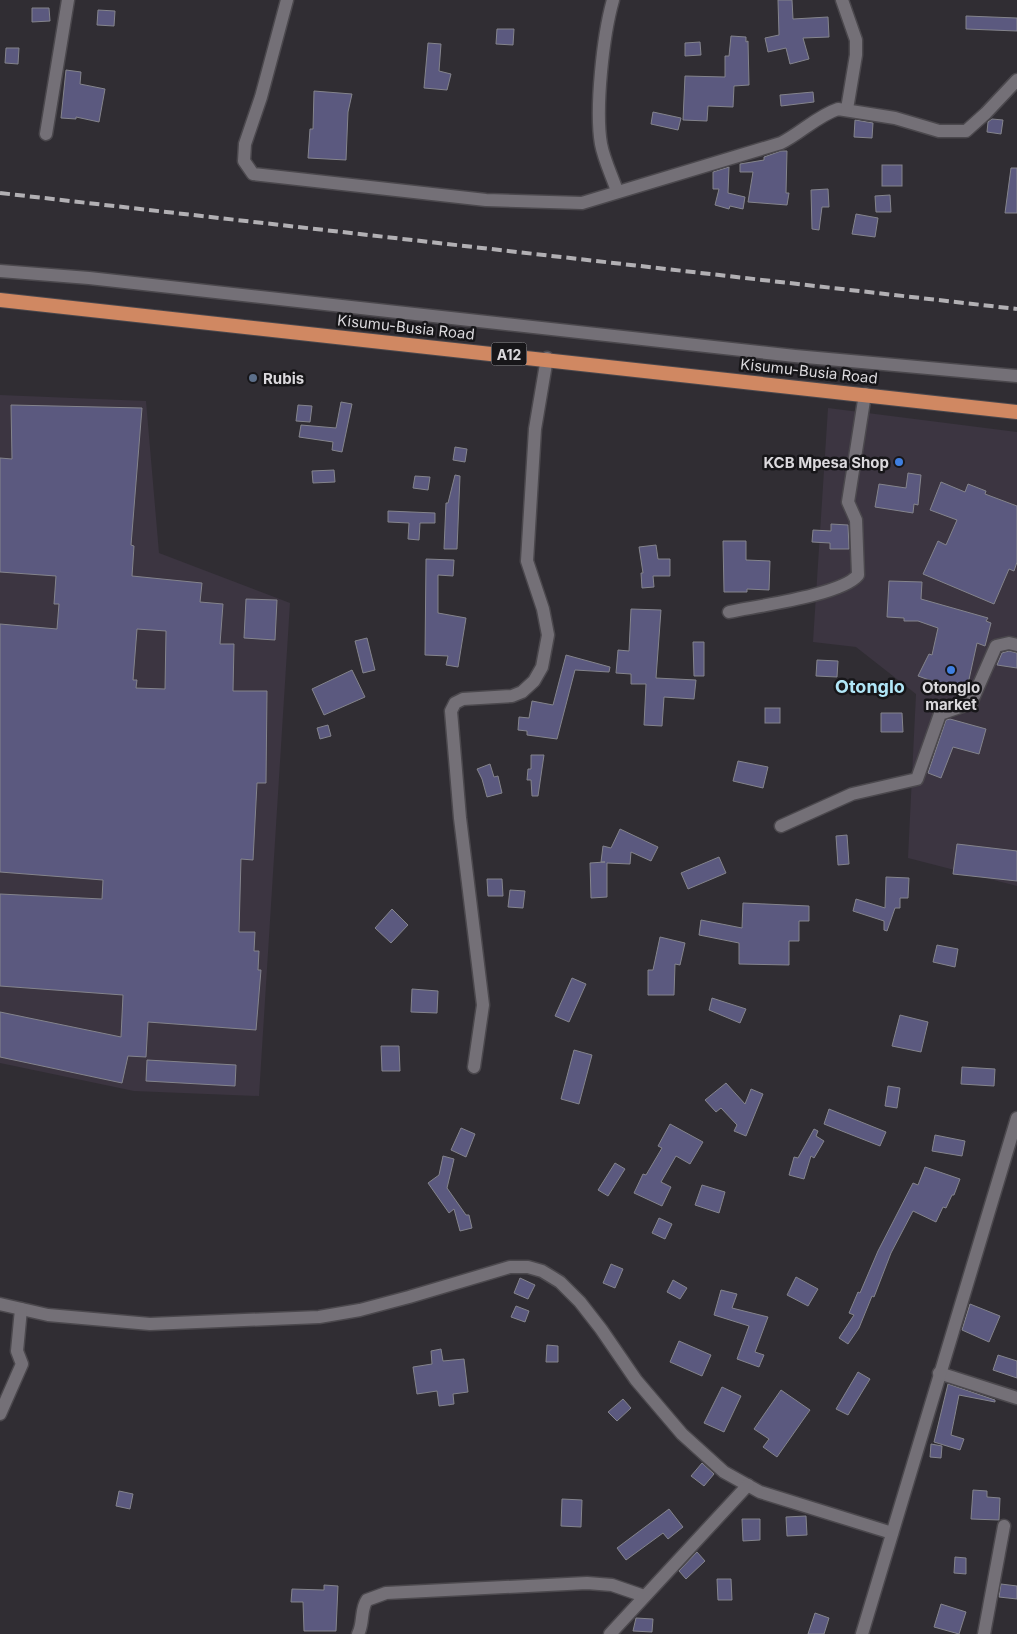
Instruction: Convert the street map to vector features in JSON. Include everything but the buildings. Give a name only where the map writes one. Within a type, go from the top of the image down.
[{"type":"highway","name":"Kisumu-Busia Road","points":[[0,300],[548,358],[1017,412]]},
{"type":"street","points":[[46,134],[68,0]]},
{"type":"street","points":[[287,0],[261,97],[245,144],[244,161],[253,174],[486,200],[582,203],[781,143],[795,136],[830,111],[847,109],[868,115],[895,118],[939,131],[966,131],[986,114],[1017,80]]},
{"type":"street","points":[[613,0],[608,18],[600,100],[601,145],[617,191]]},
{"type":"street","points":[[842,0],[856,40],[856,55],[847,109]]},
{"type":"street","points":[[0,270],[99,279],[795,356],[1017,376]]},
{"type":"street","points":[[474,1067],[483,1005],[460,818],[450,711],[455,703],[463,699],[512,696],[522,692],[534,681],[542,667],[548,635],[543,609],[527,561],[535,429],[548,358]]},
{"type":"street","points":[[729,612],[832,590],[849,583],[858,576],[856,520],[848,502],[865,394]]},
{"type":"street","points":[[781,826],[852,794],[917,779],[940,714],[971,703],[996,646],[1009,643],[1017,645]]},
{"type":"street","points":[[862,1634],[1017,1118]]},
{"type":"street","points":[[0,1304],[48,1315],[150,1324],[319,1317],[360,1310],[409,1298],[510,1267],[528,1267],[542,1271],[566,1288],[601,1329],[636,1380],[682,1434],[724,1472],[760,1492],[892,1533]]},
{"type":"street","points":[[0,1414],[22,1364],[17,1351],[21,1309]]},
{"type":"street","points":[[939,1373],[1017,1398]]},
{"type":"street","points":[[610,1634],[748,1485]]},
{"type":"street","points":[[984,1634],[1004,1526]]},
{"type":"street","points":[[358,1634],[362,1628],[363,1606],[367,1600],[386,1593],[587,1583],[612,1585],[644,1596]]},
{"type":"shaded area","points":[[0,395],[146,401],[159,553],[290,603],[259,1096],[134,1091],[0,1063]]},
{"type":"shaded area","name":"Otonglo market","points":[[828,408],[1017,432],[1017,886],[908,858],[916,694],[856,647],[813,642]]},
{"type":"railway","points":[[0,193],[1017,309]]},
{"type":"place","name":"Rubis","points":[[253,378]]},
{"type":"place","name":"KCB Mpesa Shop","points":[[899,462]]},
{"type":"place","name":"Otonglo market","points":[[951,670]]},
{"type":"district","name":"Otonglo","points":[[870,686]]}]
